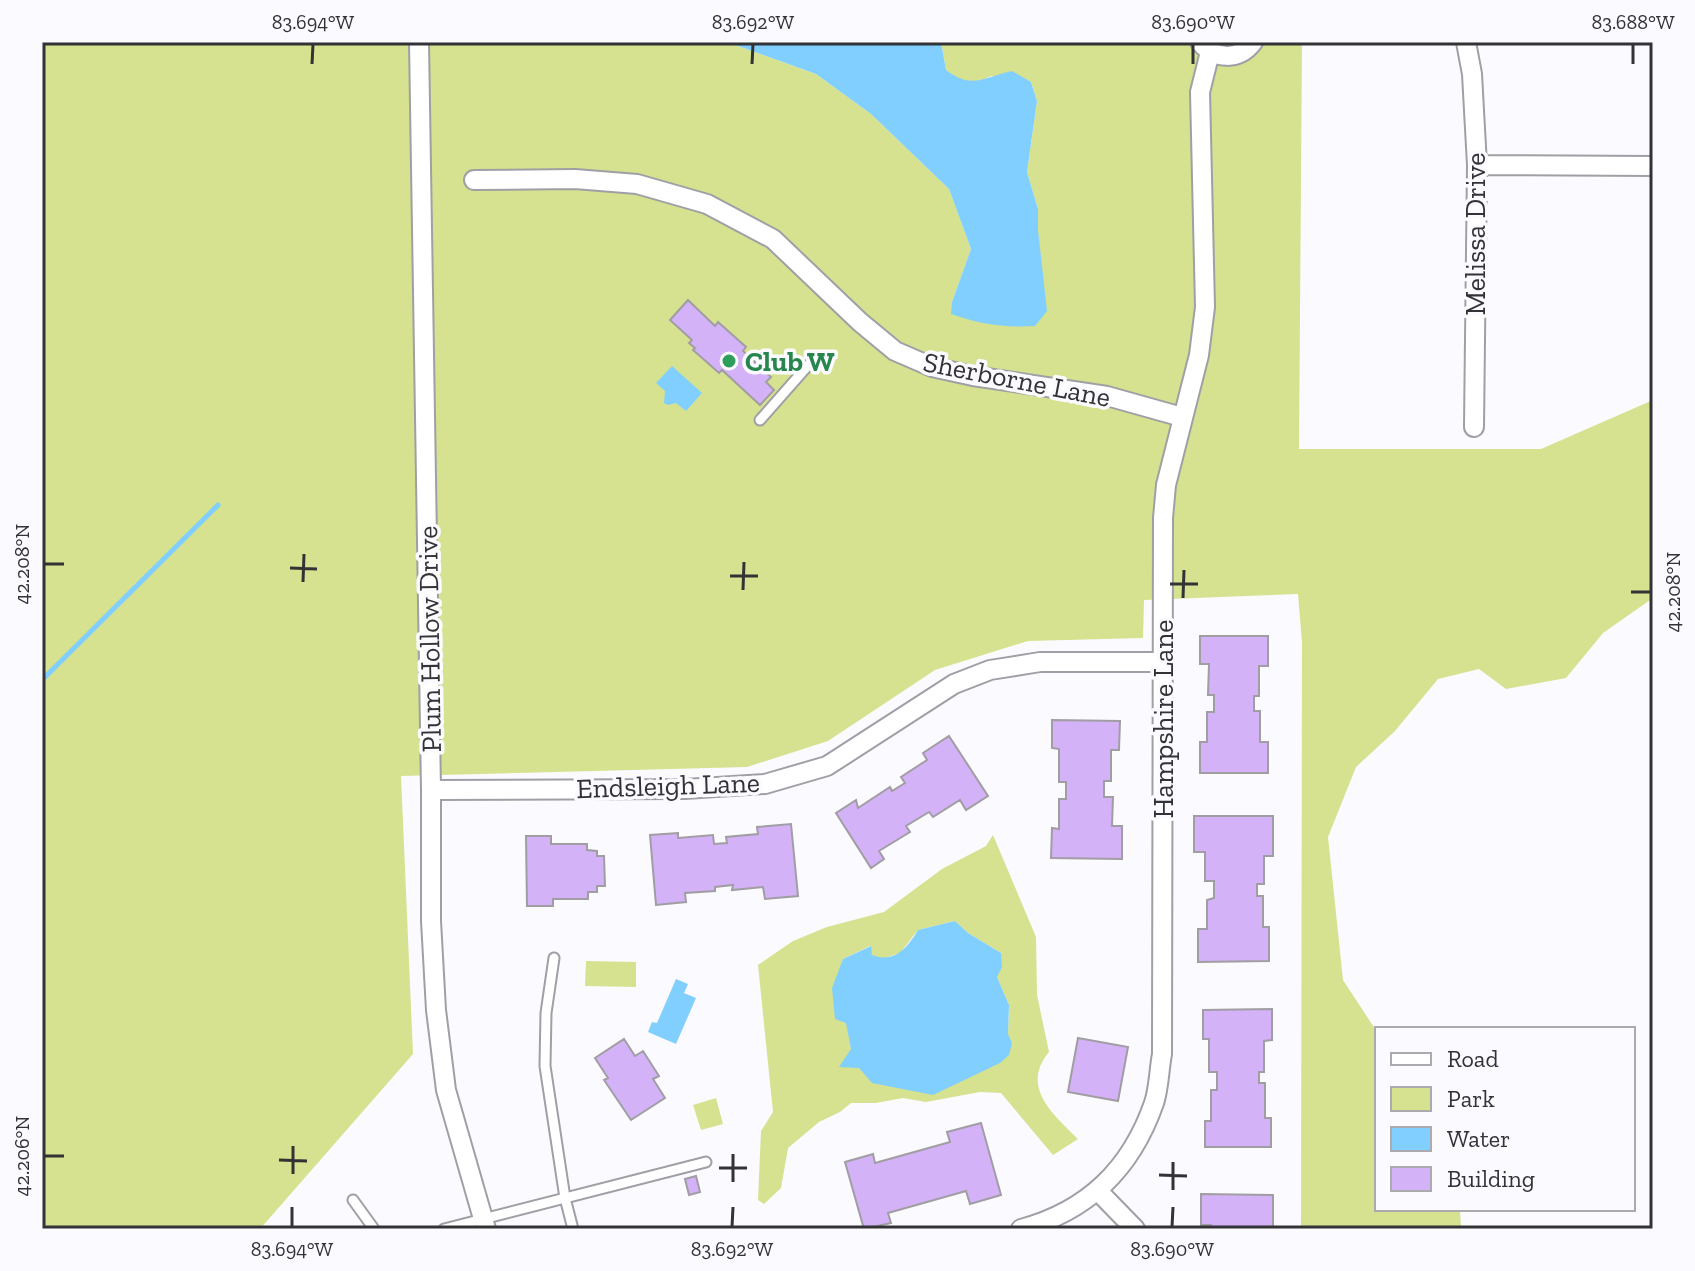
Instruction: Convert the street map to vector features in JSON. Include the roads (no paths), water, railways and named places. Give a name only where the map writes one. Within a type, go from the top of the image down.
[{"type":"street","name":"Plum Hollow Drive","points":[[419,42],[431,921],[446,1090],[485,1224]]},
{"type":"street","name":"Hampshire Lane","points":[[1021,1229],[1074,1209],[1098,1191],[1137,1143],[1155,1100],[1162,1054],[1163,518],[1166,485],[1199,355],[1205,307],[1200,92],[1205,47],[1231,56],[1241,53],[1253,42]]},
{"type":"street","name":"Melissa Drive","points":[[1466,42],[1472,74],[1477,165],[1474,427]]},
{"type":"street","points":[[1477,165],[1653,166]]},
{"type":"street","name":"Sherborne Lane","points":[[474,180],[575,179],[637,184],[707,204],[773,239],[895,351],[932,367],[1107,396],[1182,417]]},
{"type":"street","name":"Endsleigh Lane","points":[[431,790],[685,789],[765,784],[827,766],[954,684],[990,670],[1040,662],[1163,662]]},
{"type":"street","points":[[1098,1191],[1135,1229]]},
{"type":"lane","points":[[760,420],[812,361]]},
{"type":"lane","points":[[554,958],[546,1013],[545,1066],[565,1198],[573,1229]]},
{"type":"lane","points":[[444,1229],[485,1224],[565,1198],[706,1162]]},
{"type":"lane","points":[[353,1200],[374,1229]]},
{"type":"water","points":[[727,42],[941,42],[946,70],[955,76],[971,81],[1012,71],[1031,82],[1037,101],[1027,172],[1038,209],[1047,311],[1035,326],[992,324],[951,314],[952,302],[971,249],[949,189],[871,114],[816,74]]},
{"type":"water","points":[[672,366],[702,393],[686,411],[676,403],[664,403],[665,391],[656,383]]},
{"type":"water","points":[[955,921],[968,933],[1001,953],[1002,967],[997,977],[1009,1005],[1008,1034],[1012,1043],[1009,1055],[1000,1063],[933,1095],[872,1083],[859,1068],[839,1067],[851,1049],[846,1023],[835,1019],[832,988],[843,959],[871,946],[872,955],[894,956],[905,948],[918,930]]},
{"type":"water","points":[[676,979],[688,984],[684,993],[696,998],[676,1044],[648,1032],[652,1022],[657,1023]]},
{"type":"waterway","points":[[42,680],[218,505]]},
{"type":"place","name":"Club W","points":[[729,361]]}]
